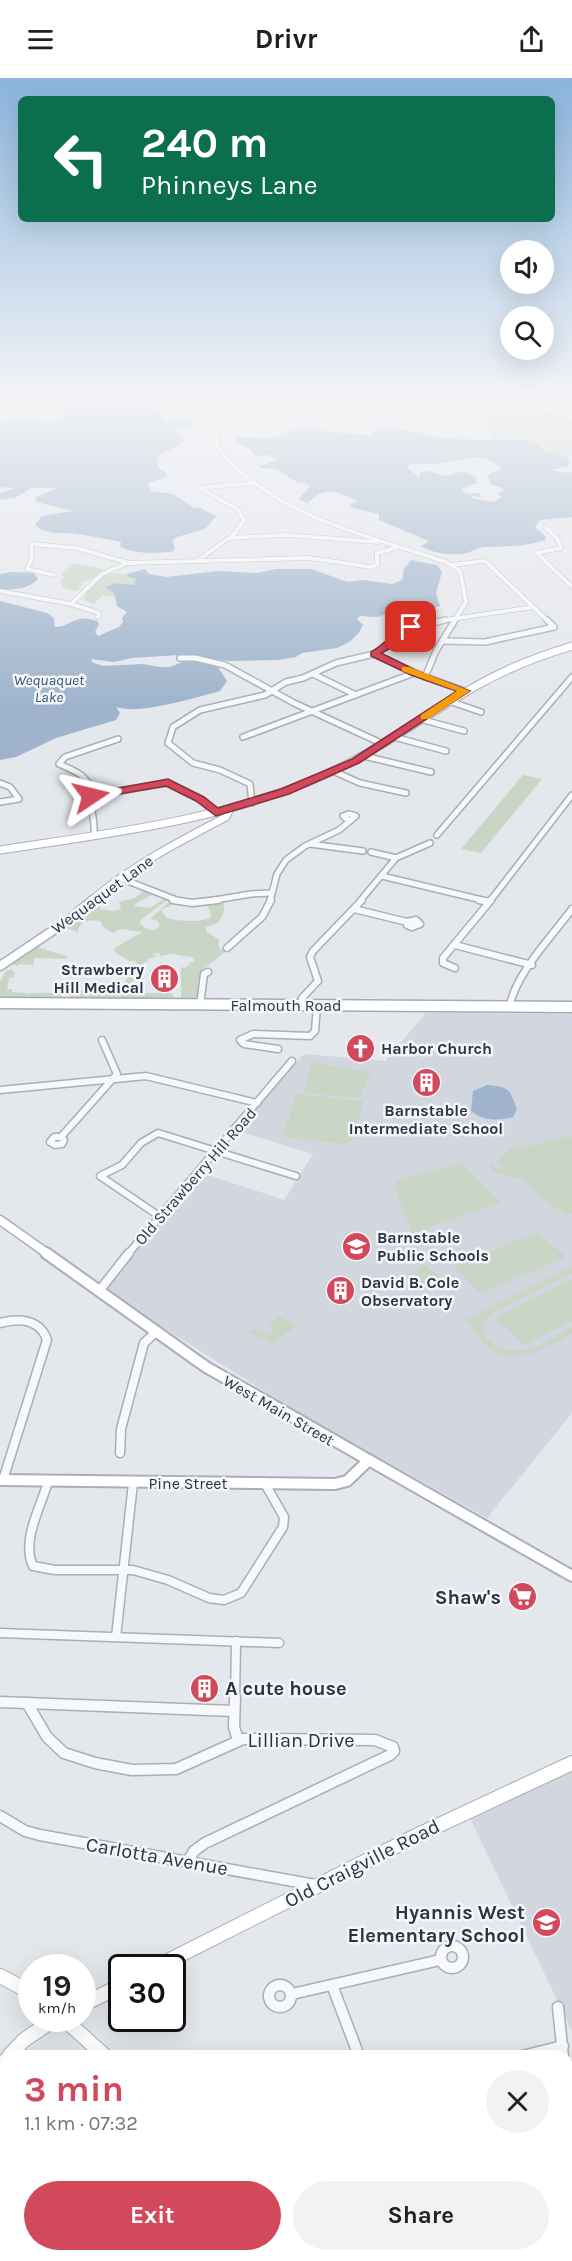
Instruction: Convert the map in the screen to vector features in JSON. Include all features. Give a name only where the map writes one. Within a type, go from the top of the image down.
[{"type":"main road","points":[[0,850],[158,825],[252,803],[333,771],[364,756],[465,691],[520,663],[572,646]]},
{"type":"main road","name":"Wequaquet Lane","points":[[1,964],[65,923],[99,892],[170,846],[226,817],[230,809]]},
{"type":"main road","name":"Falmouth Road","points":[[0,1003],[572,1007]]},
{"type":"main road","name":"West Main Street","points":[[0,1220],[99,1292],[242,1389],[572,1576]]},
{"type":"main road","name":"Pine Street","points":[[1,1480],[133,1483],[341,1483],[359,1472],[368,1461]]},
{"type":"main road","name":"Old Craigville Road","points":[[181,1954],[484,1803],[572,1763]]},
{"type":"main road","points":[[0,1976],[18,1986]]},
{"type":"main road","points":[[15,2050],[36,2032]]},
{"type":"main road","points":[[78,2032],[98,2050]]},
{"type":"street","points":[[196,561],[228,539],[243,524],[243,515],[223,501]]},
{"type":"street","points":[[280,501],[291,508],[451,565],[460,571],[466,602],[434,654],[425,677]]},
{"type":"street","points":[[545,527],[557,538],[561,548],[537,553],[572,587]]},
{"type":"street","points":[[228,539],[260,534],[326,536],[375,542],[382,540]]},
{"type":"street","points":[[54,575],[27,569],[32,558],[31,544],[77,548],[129,563],[309,558],[371,567],[377,565],[377,553],[400,547]]},
{"type":"street","points":[[451,565],[485,561],[554,627]]},
{"type":"street","points":[[71,604],[106,572],[129,563]]},
{"type":"street","points":[[0,591],[95,610],[99,612],[98,617]]},
{"type":"street","points":[[252,803],[250,784],[220,770],[193,763],[168,743],[173,727],[200,710],[265,695],[286,681],[313,674],[336,663],[374,654],[387,647],[402,630],[458,617],[534,608]]},
{"type":"street","points":[[443,641],[481,644],[561,626]]},
{"type":"street","points":[[374,654],[414,673],[465,691]]},
{"type":"street","points":[[180,658],[211,662],[274,690],[294,703],[315,710],[383,744]]},
{"type":"street","points":[[243,737],[414,673]]},
{"type":"street","points":[[313,674],[356,695]]},
{"type":"street","points":[[437,835],[572,677]]},
{"type":"street","points":[[449,701],[481,712]]},
{"type":"street","points":[[420,719],[464,731]]},
{"type":"street","points":[[394,736],[446,751]]},
{"type":"street","points":[[94,835],[95,818],[90,801],[92,795],[84,776],[59,764],[65,757],[118,740]]},
{"type":"street","points":[[364,756],[431,772]]},
{"type":"street","points":[[333,771],[360,783],[406,794]]},
{"type":"street","points":[[92,795],[168,783],[200,799],[216,812]]},
{"type":"street","points":[[0,802],[19,799],[3,784]]},
{"type":"street","points":[[455,968],[445,964],[442,959],[572,795]]},
{"type":"street","points":[[227,948],[258,922],[270,902],[277,874],[283,863],[310,844],[339,830],[348,820]]},
{"type":"street","points":[[300,1005],[302,998],[318,981],[310,960],[311,954],[354,909],[396,858],[430,843]]},
{"type":"street","points":[[310,844],[363,851]]},
{"type":"street","points":[[370,852],[396,858]]},
{"type":"street","points":[[382,876],[489,902]]},
{"type":"street","points":[[120,878],[171,899],[188,903],[250,893],[272,893]]},
{"type":"street","points":[[354,909],[407,922]]},
{"type":"street","points":[[509,1006],[509,1000],[572,909]]},
{"type":"street","points":[[454,945],[532,965]]},
{"type":"street","points":[[200,1005],[204,974],[208,972]]},
{"type":"street","points":[[278,1050],[244,1044],[240,1040],[248,1034],[310,1036],[315,1031],[317,1006]]},
{"type":"street","points":[[61,1137],[117,1074],[102,1040]]},
{"type":"street","name":"Old Strawberry Hill Road","points":[[99,1292],[159,1216],[292,1061]]},
{"type":"street","points":[[0,1090],[114,1078],[158,1077],[257,1103]]},
{"type":"street","points":[[159,1216],[100,1176],[122,1165],[141,1143],[158,1133],[296,1176]]},
{"type":"street","points":[[0,1323],[17,1320],[30,1322],[44,1331],[47,1340],[1,1480]]},
{"type":"street","points":[[120,1453],[121,1430],[144,1343],[157,1331]]},
{"type":"street","points":[[48,1482],[28,1548],[30,1564],[46,1570],[124,1569],[151,1574],[209,1599],[224,1600],[238,1595],[283,1527],[284,1517],[264,1482]]},
{"type":"street","points":[[116,1637],[133,1483]]},
{"type":"street","points":[[0,1633],[279,1643]]},
{"type":"street","points":[[236,1641],[234,1731],[238,1740]]},
{"type":"street","points":[[0,1702],[234,1711]]},
{"type":"street","name":"Lillian Drive","points":[[27,1703],[54,1746],[66,1755],[86,1761],[165,1772],[187,1765],[238,1740],[375,1740],[393,1747],[394,1751],[390,1755],[204,1843],[194,1851],[188,1861]]},
{"type":"street","name":"Carlotta Avenue","points":[[0,1816],[25,1831],[40,1835],[317,1885]]},
{"type":"street","points":[[292,1994],[440,1960]]},
{"type":"street","points":[[332,1984],[357,2050]]},
{"type":"street","points":[[558,2007],[563,2050]]},
{"type":"shaded area","name":"Barnstable Public Schools","points":[[426,1013],[572,1014],[572,1413],[487,1518],[286,1405],[159,1325],[106,1288],[202,1173],[284,1200],[313,1154],[238,1131],[304,1054],[385,1061]]},
{"type":"shaded area","name":"Hyannis West Elementary School","points":[[572,1767],[572,2031],[469,1816]]},
{"type":"green space","points":[[74,563],[104,569],[94,578],[81,582],[82,585],[77,591],[63,588],[61,580],[65,576],[60,575]]},
{"type":"green space","points":[[113,573],[127,574],[128,577],[136,579],[134,585],[116,583],[105,587],[115,593],[114,597],[103,595],[93,604],[84,600],[94,582]]},
{"type":"green space","points":[[523,775],[542,779],[481,853],[461,849]]},
{"type":"green space","points":[[144,890],[154,894],[135,906],[150,908],[165,898],[168,899],[141,920],[143,927],[151,930],[156,930],[160,925],[156,920],[150,919],[171,900],[175,902],[174,904],[161,910],[167,918],[194,921],[210,918],[211,914],[206,903],[222,899],[224,908],[218,923],[206,927],[206,931],[219,940],[219,948],[226,951],[202,970],[204,972],[199,1000],[182,1001],[181,999],[181,967],[185,968],[191,963],[188,962],[195,962],[193,957],[170,954],[161,956],[158,953],[151,955],[159,956],[146,959],[149,962],[144,962],[137,975],[141,977],[136,977],[128,987],[134,989],[128,989],[128,993],[170,993],[174,996],[174,1000],[69,999],[69,994],[85,989],[87,992],[102,992],[105,989],[106,992],[120,992],[132,968],[136,967],[136,961],[129,961],[115,952],[114,948],[143,932],[121,929],[113,933],[104,928],[100,921],[83,923],[78,932],[63,927],[93,900],[101,903],[100,909],[119,910],[121,907],[119,902],[135,898]]},
{"type":"green space","points":[[34,946],[66,956],[67,959],[35,958],[32,968],[32,965],[10,964]]},
{"type":"green space","points":[[12,969],[15,973],[14,977],[9,978],[7,989],[12,989],[12,992],[27,993],[26,995],[56,993],[58,990],[63,992],[62,997],[57,1000],[0,999],[0,982],[6,971]]},
{"type":"green space","points":[[310,1062],[371,1072],[359,1098],[305,1093]]},
{"type":"green space","points":[[296,1094],[363,1101],[354,1138],[345,1144],[283,1137]]},
{"type":"green space","points":[[560,1137],[572,1137],[572,1213],[566,1215],[542,1199],[525,1181],[498,1174],[489,1166],[492,1164],[499,1169],[504,1168],[499,1162],[502,1155],[509,1153],[507,1150],[510,1148],[534,1143],[512,1152]]},
{"type":"green space","points":[[462,1164],[501,1203],[412,1233],[394,1185],[398,1180]]},
{"type":"green space","points":[[537,1232],[566,1257],[481,1293],[454,1267]]},
{"type":"green space","points":[[423,1265],[443,1278],[428,1287],[408,1274]]},
{"type":"green space","points":[[572,1267],[572,1273],[492,1313],[483,1325],[484,1334],[489,1341],[504,1349],[514,1351],[544,1343],[572,1327],[572,1334],[551,1345],[518,1356],[496,1352],[485,1345],[466,1320]]},
{"type":"green space","points":[[572,1279],[572,1321],[525,1345],[494,1318]]},
{"type":"green space","points":[[279,1316],[304,1331],[294,1327],[272,1344],[250,1332],[254,1328],[267,1335],[274,1329],[267,1325]]},
{"type":"water","points":[[183,501],[194,508],[200,508],[216,516],[205,529],[177,537],[172,541],[175,548],[173,551],[145,553],[124,549],[120,546],[121,542],[40,529],[35,525],[42,516],[73,511],[37,502]]},
{"type":"water","points":[[358,501],[572,501],[572,517],[540,520],[535,527],[546,537],[545,540],[515,546],[482,547],[467,553],[450,554],[426,549],[421,546],[429,541],[379,520],[379,514],[353,508],[350,505]]},
{"type":"water","name":"Wequaquet Lake","points":[[411,560],[437,565],[442,572],[436,593],[440,606],[424,612],[399,610],[377,617],[360,616],[357,619],[363,625],[358,634],[349,642],[337,648],[302,653],[296,657],[279,660],[230,661],[179,655],[132,658],[114,662],[91,659],[92,662],[103,666],[143,664],[170,667],[190,659],[216,664],[227,681],[220,691],[182,701],[138,709],[116,707],[120,713],[116,720],[56,738],[16,757],[0,760],[0,601],[47,613],[54,618],[55,627],[84,618],[97,621],[99,624],[95,632],[98,636],[119,627],[127,612],[117,606],[114,593],[105,587],[116,583],[134,585],[136,579],[128,577],[127,574],[145,569],[149,574],[166,577],[218,571],[257,573],[276,569],[311,569],[348,582],[363,580],[392,584],[402,580],[404,569]]},
{"type":"water","points":[[34,573],[38,579],[20,588],[0,589],[0,574]]},
{"type":"water","points":[[487,1085],[508,1090],[517,1109],[513,1117],[491,1119],[480,1117],[471,1111],[473,1091]]},
{"type":"slow traffic","points":[[405,669],[465,691],[424,717]]},
{"type":"place","name":"Strawberry Hill Medical","points":[[165,978]]},
{"type":"place","name":"Harbor Church","points":[[360,1048]]},
{"type":"place","name":"Barnstable Intermediate School","points":[[426,1082]]},
{"type":"place","name":"Barnstable Public Schools","points":[[356,1246]]},
{"type":"place","name":"David B. Cole Observatory","points":[[340,1291]]},
{"type":"place","name":"Shaw's","points":[[522,1597]]},
{"type":"place","name":"A cute house","points":[[204,1688]]},
{"type":"place","name":"Hyannis West Elementary School","points":[[546,1923]]},
{"type":"route","points":[[91,796],[163,782],[200,799],[216,812],[285,792],[355,761],[465,691],[414,673],[374,654],[390,645],[402,630],[411,627]]}]
